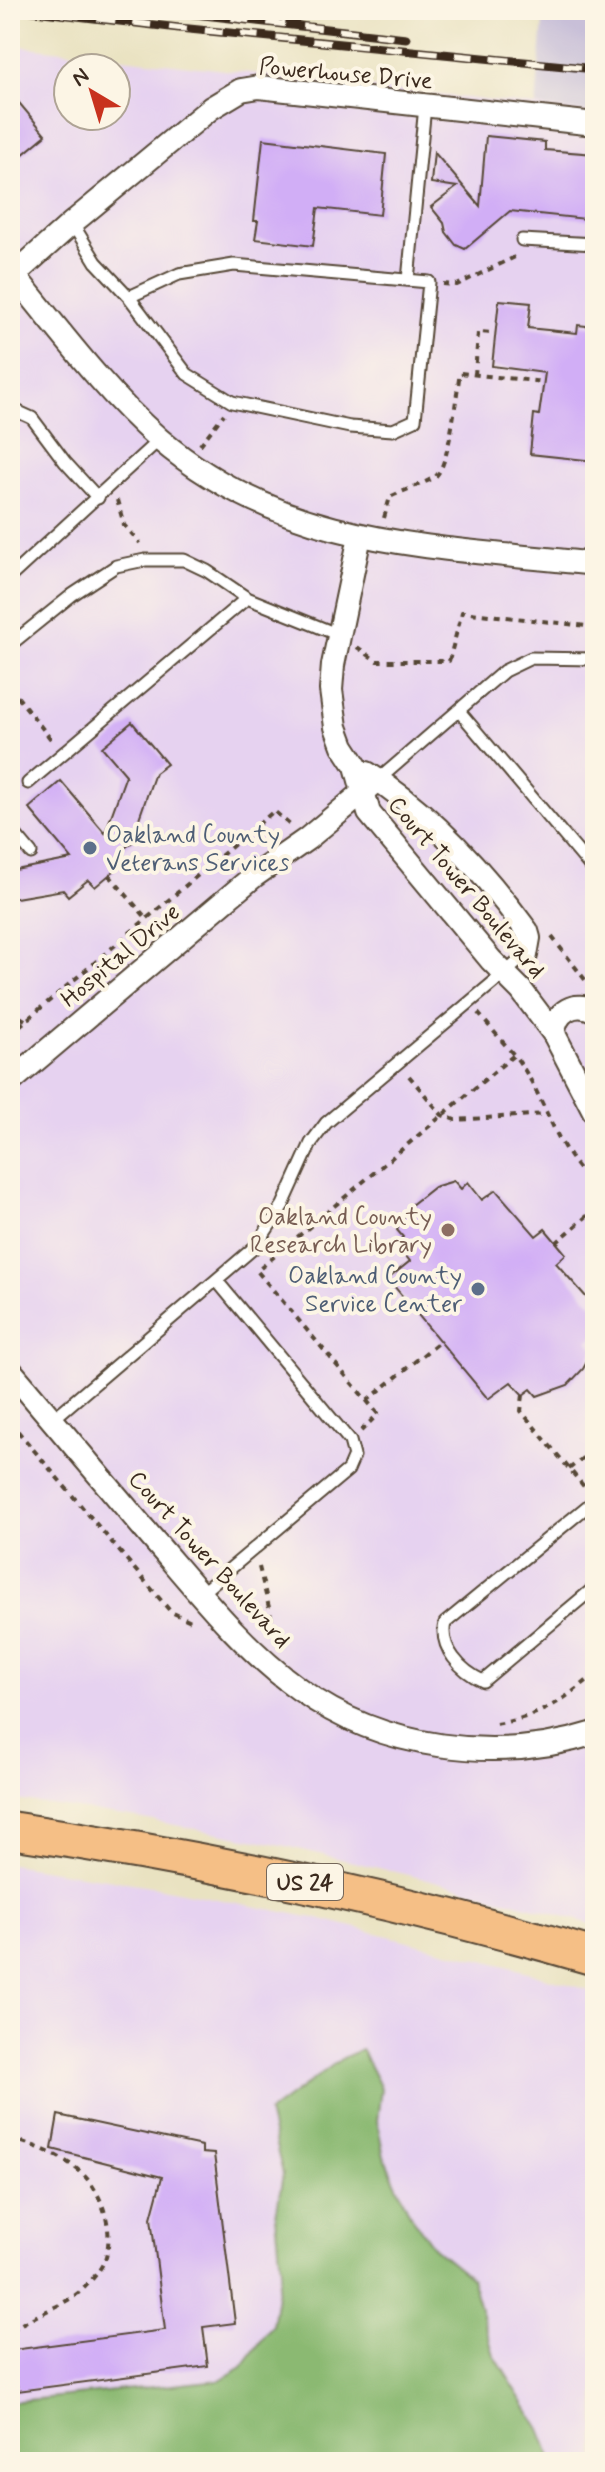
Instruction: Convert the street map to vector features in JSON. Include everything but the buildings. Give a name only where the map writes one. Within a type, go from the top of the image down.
[{"type":"main road","name":"US 24","points":[[10,1830],[165,1854],[314,1884],[447,1915],[595,1957]]},
{"type":"street","name":"Powerhouse Drive","points":[[11,275],[203,115],[241,90],[259,87],[595,124]]},
{"type":"street","points":[[11,275],[118,398],[160,439],[198,468],[254,501],[302,521],[360,536],[595,564]]},
{"type":"street","name":"Court Tower Boulevard","points":[[360,536],[351,638],[331,677],[332,703],[340,738],[370,786],[369,813],[554,1034],[595,1113]]},
{"type":"street","name":"Court Tower Boulevard","points":[[370,786],[394,790],[441,830],[522,925],[529,938],[526,955]]},
{"type":"street","name":"Hospital Drive","points":[[10,1082],[254,876],[307,839],[370,786]]},
{"type":"street","points":[[554,1034],[555,1026],[564,1012],[577,1006],[595,1011]]},
{"type":"street","name":"Court Tower Boulevard","points":[[10,1370],[200,1594],[260,1656],[301,1691],[338,1714],[378,1731],[448,1747],[490,1750],[553,1744],[595,1733]]},
{"type":"lane","points":[[408,280],[425,106]]},
{"type":"lane","points":[[72,223],[96,262],[129,297],[187,374],[232,402],[350,427],[393,430],[415,420],[429,282],[234,265],[179,274],[129,297]]},
{"type":"lane","points":[[526,240],[595,244]]},
{"type":"lane","points":[[10,408],[32,418],[65,462],[98,498]]},
{"type":"lane","points":[[10,577],[160,439]]},
{"type":"lane","points":[[10,645],[72,595],[116,566],[145,560],[184,560],[207,571],[247,598],[351,638]]},
{"type":"lane","points":[[28,783],[247,598]]},
{"type":"lane","points":[[370,786],[504,671],[531,658],[595,659]]},
{"type":"lane","points":[[459,711],[595,872]]},
{"type":"lane","points":[[10,828],[31,853]]},
{"type":"lane","points":[[52,1420],[244,1259],[283,1205],[318,1132],[526,955]]},
{"type":"lane","points":[[200,1594],[348,1470],[354,1456],[350,1441],[217,1281]]},
{"type":"lane","points":[[595,1500],[445,1623],[442,1634],[448,1650],[468,1675],[483,1681],[595,1587]]},
{"type":"path","points":[[429,282],[457,285],[529,250],[526,240]]},
{"type":"path","points":[[475,375],[478,332],[495,333]]},
{"type":"path","points":[[381,526],[390,497],[436,476],[449,450],[460,373],[544,382]]},
{"type":"path","points":[[194,449],[204,443],[232,402]]},
{"type":"path","points":[[351,638],[377,661],[449,661],[462,612],[595,627]]},
{"type":"path","points":[[351,638],[354,659]]},
{"type":"path","points":[[10,660],[14,664],[15,676],[10,686],[63,754]]},
{"type":"path","points":[[10,1034],[274,811],[288,826],[297,825]]},
{"type":"path","points":[[109,875],[148,920]]},
{"type":"path","points":[[551,936],[595,991]]},
{"type":"path","points":[[469,1002],[530,1074],[573,1163],[595,1185]]},
{"type":"path","points":[[10,1011],[26,1021]]},
{"type":"path","points":[[367,1444],[361,1429],[378,1414],[257,1271],[514,1055]]},
{"type":"path","points":[[397,1063],[442,1115],[455,1120],[547,1114]]},
{"type":"path","points":[[556,1243],[595,1209]]},
{"type":"path","points":[[367,1401],[440,1341]]},
{"type":"path","points":[[523,1395],[521,1411],[586,1490]]},
{"type":"path","points":[[11,1425],[171,1612],[197,1625]]},
{"type":"path","points":[[569,1469],[595,1448]]},
{"type":"path","points":[[259,1564],[271,1623],[279,1645]]},
{"type":"path","points":[[487,1726],[528,1718],[567,1697],[595,1674]]},
{"type":"path","points":[[10,2138],[58,2156],[79,2170],[99,2194],[108,2230],[107,2255],[82,2290],[24,2321],[10,2332]]},
{"type":"shaded area","points":[[544,10],[595,10],[595,113],[536,106]]},
{"type":"shaded area","points":[[10,45],[70,52],[52,52],[52,132],[132,132],[132,59],[595,113],[595,1925],[459,1887],[273,1843],[10,1799]]},
{"type":"shaded area","points":[[10,1864],[151,1886],[329,1921],[595,1992],[595,2462],[10,2462]]},
{"type":"green space","points":[[361,2049],[381,2088],[377,2121],[384,2157],[410,2214],[434,2248],[471,2278],[494,2355],[540,2429],[553,2462],[17,2462],[10,2450],[10,2402],[220,2380],[242,2367],[272,2326],[281,2269],[276,2216],[283,2174],[268,2113],[341,2059]]},
{"type":"railway","points":[[26,10],[595,69]]},
{"type":"railway","points":[[160,10],[406,38]]},
{"type":"place","name":"Oakland County Veterans Services","points":[[90,848]]},
{"type":"place","name":"Oakland County Research Library","points":[[448,1230]]},
{"type":"place","name":"Oakland County Service Center","points":[[478,1289]]}]
